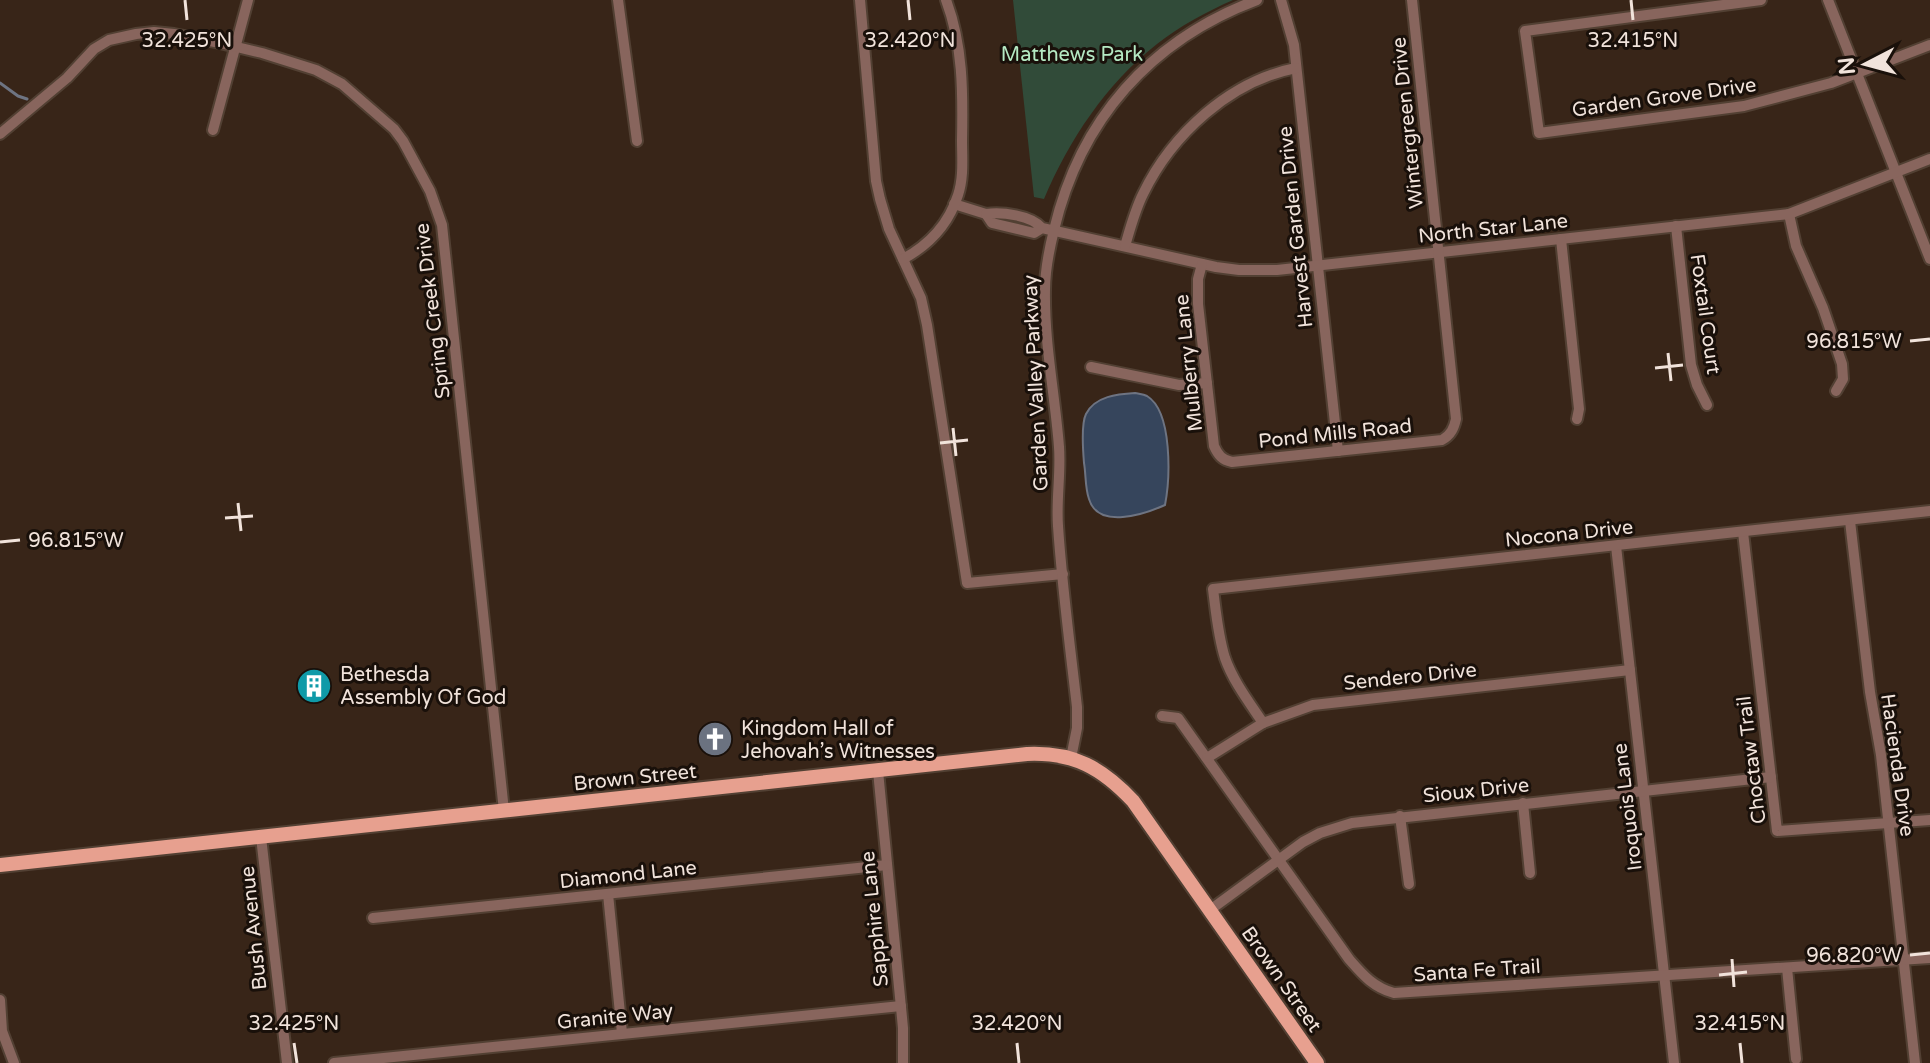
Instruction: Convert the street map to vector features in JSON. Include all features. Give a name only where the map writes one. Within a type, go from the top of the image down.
[{"type":"main road","name":"Brown Street","points":[[0,865],[1027,754],[1060,755],[1107,775],[1139,809],[1317,1063]]},
{"type":"street","points":[[213,130],[248,0]]},
{"type":"street","points":[[618,0],[637,141]]},
{"type":"street","points":[[860,0],[876,181],[889,229],[921,298],[967,583],[1063,574]]},
{"type":"street","points":[[903,259],[929,241],[943,224],[954,204],[962,176],[963,84],[958,40],[946,0]]},
{"type":"street","name":"Garden Valley Parkway","points":[[1071,758],[1077,718],[1058,525],[1060,453],[1045,305],[1048,230],[1074,167],[1102,117],[1124,88],[1179,40],[1224,14],[1257,0]]},
{"type":"street","name":"Harvest Garden Drive","points":[[1281,0],[1291,30],[1296,68],[1338,451]]},
{"type":"street","name":"Wintergreen Drive","points":[[1412,0],[1456,419],[1452,431]]},
{"type":"street","name":"Garden Grove Drive","points":[[1761,0],[1525,31],[1539,133],[1744,106],[1831,83],[1930,45]]},
{"type":"street","points":[[1828,0],[1930,259]]},
{"type":"street","name":"Spring Creek Drive","points":[[0,134],[67,78],[94,49],[109,40],[154,32],[236,46],[316,70],[342,84],[394,129],[403,141],[425,181],[442,225],[504,811]]},
{"type":"street","points":[[1125,246],[1143,193],[1180,139],[1203,116],[1237,91],[1274,73],[1296,68]]},
{"type":"street","name":"North Star Lane","points":[[954,204],[986,214],[998,213],[1036,221],[1048,230],[1225,269],[1257,271],[1789,214],[1930,159]]},
{"type":"street","points":[[1789,214],[1796,246],[1823,308],[1842,364],[1843,379],[1836,391]]},
{"type":"street","name":"Foxtail Court","points":[[1676,226],[1691,365],[1707,405]]},
{"type":"street","points":[[1561,239],[1579,409],[1577,419]]},
{"type":"street","name":"Mulberry Lane","points":[[1202,264],[1198,279],[1198,304],[1214,446],[1220,457]]},
{"type":"street","points":[[1091,367],[1179,385],[1207,383]]},
{"type":"street","name":"Pond Mills Road","points":[[1220,457],[1232,462],[1442,440],[1452,431]]},
{"type":"street","name":"Nocona Drive","points":[[1263,723],[1238,685],[1225,658],[1213,589],[1930,511]]},
{"type":"street","name":"Hacienda Drive","points":[[1850,521],[1870,692],[1881,755],[1915,1063]]},
{"type":"street","name":"Choctaw Trail","points":[[1743,532],[1777,831],[1930,820]]},
{"type":"street","name":"Iroquois Lane","points":[[1616,546],[1674,1063]]},
{"type":"street","name":"Sendero Drive","points":[[1207,758],[1263,723],[1326,703],[1630,670]]},
{"type":"street","name":"Santa Fe Trail","points":[[1162,716],[1178,718],[1349,959],[1381,989],[1394,993],[1930,958]]},
{"type":"street","name":"Sapphire Lane","points":[[878,771],[901,1006],[903,1063]]},
{"type":"street","name":"Sioux Drive","points":[[1210,910],[1303,842],[1334,827],[1400,816],[1771,777]]},
{"type":"street","points":[[1523,803],[1530,873]]},
{"type":"street","points":[[1400,816],[1409,884]]},
{"type":"street","name":"Bush Avenue","points":[[261,837],[287,1063]]},
{"type":"street","name":"Diamond Lane","points":[[373,918],[887,865]]},
{"type":"street","points":[[608,894],[622,1033]]},
{"type":"street","points":[[1787,968],[1796,1059]]},
{"type":"street","points":[[0,1000],[2,1031],[14,1063]]},
{"type":"street","name":"Granite Way","points":[[334,1063],[436,1058],[622,1033],[901,1006]]},
{"type":"green space","name":"Matthews Park","points":[[1013,0],[1233,0],[1175,31],[1121,77],[1077,135],[1044,199],[1034,197]]},
{"type":"water","points":[[1135,393],[1147,396],[1161,416],[1168,447],[1165,505],[1135,515],[1112,517],[1094,509],[1089,499],[1083,445],[1084,418],[1090,408],[1101,400]]},
{"type":"waterway","points":[[0,83],[27,99]]},
{"type":"place","name":"Bethesda Assembly Of God","points":[[314,686]]},
{"type":"place","name":"Kingdom Hall of Jehovah’s Witnesses","points":[[715,739]]}]
